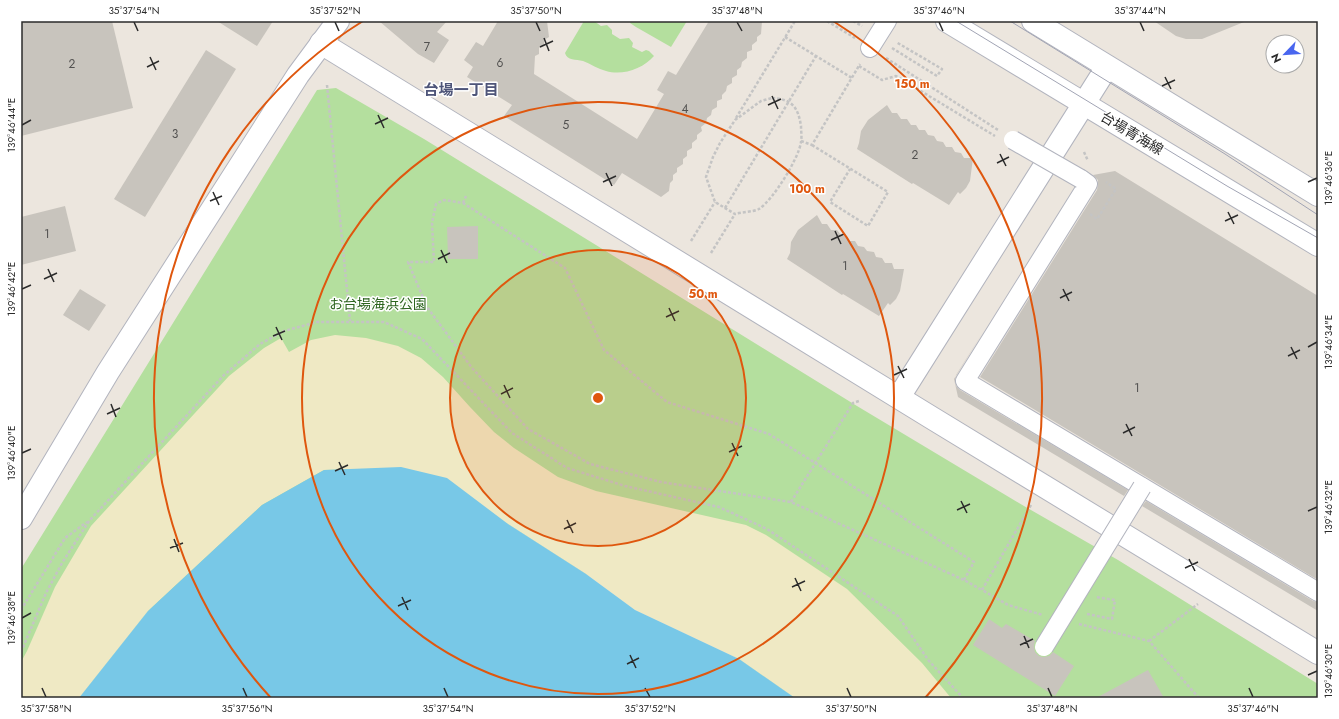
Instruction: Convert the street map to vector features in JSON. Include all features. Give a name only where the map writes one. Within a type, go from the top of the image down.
[{"type":"street","points":[[21,518],[108,372],[298,75],[338,21]]},
{"type":"street","points":[[873,44],[887,21]]},
{"type":"street","name":"台場青海線","points":[[947,21],[1318,245]]},
{"type":"street","points":[[1034,21],[1318,195]]},
{"type":"street","points":[[321,43],[899,397],[945,427],[1318,653]]},
{"type":"street","points":[[899,397],[1107,67]]},
{"type":"street","points":[[1013,140],[1088,184],[965,382],[1318,592]]},
{"type":"street","points":[[1044,647],[1142,487]]},
{"type":"path","points":[[735,120],[761,101],[772,98],[781,98],[794,106],[799,116],[801,142],[781,185],[772,196],[758,209],[735,214],[715,202],[706,177],[713,157],[735,120],[785,37],[795,21]]},
{"type":"path","points":[[827,21],[937,76],[942,69],[894,41]]},
{"type":"path","points":[[785,37],[852,78]]},
{"type":"path","points":[[873,44],[1013,140]]},
{"type":"path","points":[[725,208],[816,56]]},
{"type":"path","points":[[812,145],[860,66],[882,80],[896,76],[995,136]]},
{"type":"path","points":[[327,85],[350,321]]},
{"type":"path","points":[[801,142],[812,145],[888,192],[868,226],[830,202],[850,169]]},
{"type":"path","points":[[1097,219],[1116,189],[1101,179]]},
{"type":"path","points":[[463,203],[466,196]]},
{"type":"path","points":[[964,580],[974,562],[769,434],[667,402],[604,350],[565,268],[463,203],[444,200],[436,204],[432,223],[434,262],[408,262],[427,307],[472,368],[528,429],[590,464],[661,482],[791,502],[964,580],[982,590]]},
{"type":"path","points":[[691,241],[715,202]]},
{"type":"path","points":[[711,253],[735,214]]},
{"type":"path","points":[[21,610],[65,538],[89,520],[224,375],[260,344],[284,331],[317,322],[384,322],[422,339],[512,433],[567,468],[625,486],[719,506],[767,529],[898,616],[929,661],[964,698]]},
{"type":"path","points":[[791,502],[852,403],[859,401]]},
{"type":"path","points":[[21,652],[62,563],[89,520]]},
{"type":"path","points":[[1149,641],[1198,604]]},
{"type":"green space","points":[[584,21],[594,21],[601,26],[607,25],[612,30],[612,34],[620,39],[629,38],[633,43],[632,47],[642,52],[646,50],[649,51],[654,56],[638,68],[619,73],[600,69],[583,61],[570,59],[565,53]]},
{"type":"green space","points":[[631,21],[687,21],[671,47],[636,27],[630,23]]},
{"type":"green space","name":"お台場海浜公園","points":[[336,88],[424,139],[857,406],[1024,506],[1118,560],[1318,684],[1318,698],[795,698],[739,659],[586,574],[508,524],[148,611],[79,698],[21,698],[21,569],[317,90]]},
{"type":"sand","points":[[335,335],[366,338],[398,346],[421,358],[443,377],[494,432],[514,448],[558,477],[596,491],[746,525],[766,535],[847,589],[922,663],[951,698],[795,698],[739,659],[635,610],[586,574],[508,524],[354,469],[324,470],[262,505],[148,611],[79,698],[21,698],[21,662],[55,587],[91,526],[229,376],[264,348],[281,338],[289,352],[311,340]]},
{"type":"water","points":[[401,467],[447,478],[508,524],[586,574],[635,610],[739,659],[795,698],[79,698],[148,611],[262,505],[324,470]]},
{"type":"building","points":[[21,21],[112,21],[133,108],[21,136]]},
{"type":"building","points":[[217,21],[273,21],[257,46]]},
{"type":"building","points":[[379,21],[447,21],[437,32],[449,40],[434,63],[418,54]]},
{"type":"building","points":[[498,21],[547,21],[549,37],[544,40],[544,45],[539,48],[539,54],[535,56],[534,74],[637,139],[664,94],[657,90],[668,71],[676,75],[709,21],[762,21],[761,34],[757,37],[757,41],[752,45],[752,50],[747,52],[747,58],[742,62],[741,67],[737,70],[737,75],[732,78],[732,83],[727,86],[726,91],[722,95],[722,99],[717,101],[717,107],[712,110],[706,123],[701,127],[702,131],[697,135],[697,139],[692,143],[692,148],[687,151],[687,156],[683,159],[683,164],[677,168],[677,172],[673,175],[673,180],[670,183],[669,191],[661,197],[622,173],[614,185],[504,116],[512,105],[467,77],[473,67],[464,60],[476,42],[483,46]]},
{"type":"building","points":[[1154,21],[1244,22],[1202,39],[1186,39],[1176,36]]},
{"type":"building","points":[[206,50],[236,69],[145,217],[114,199]]},
{"type":"building","points":[[887,105],[892,113],[897,113],[901,119],[907,119],[911,125],[916,125],[919,130],[925,130],[928,135],[934,136],[937,141],[943,142],[946,147],[952,147],[955,152],[961,153],[964,158],[973,158],[970,181],[960,194],[958,192],[949,205],[913,183],[912,184],[857,149],[861,131],[868,120]]},
{"type":"building","points":[[1115,171],[1318,296],[1318,580],[980,377],[1097,190],[1098,180],[1093,175]]},
{"type":"building","points":[[65,206],[76,251],[21,265],[21,217]]},
{"type":"building","points":[[817,215],[822,224],[827,224],[831,230],[837,230],[841,235],[847,236],[849,241],[855,241],[858,246],[864,247],[867,251],[874,252],[876,257],[882,258],[885,263],[892,263],[894,269],[904,269],[900,291],[896,299],[890,305],[888,303],[879,316],[843,294],[842,295],[787,259],[790,253],[791,242],[798,230]]},
{"type":"building","points":[[478,226],[478,259],[448,259],[447,227]]},
{"type":"building","points":[[80,289],[106,305],[89,331],[63,315]]},
{"type":"building","points":[[983,332],[956,376],[956,375]]},
{"type":"building","points":[[956,376],[956,386],[960,390],[1128,490],[1124,496],[958,397],[954,379]]},
{"type":"building","points":[[1146,501],[1313,601],[1318,602],[1318,611],[1142,506]]},
{"type":"building","points":[[989,619],[1002,628],[1006,624],[1035,641],[1035,652],[1039,656],[1049,656],[1053,652],[1074,666],[1055,696],[973,645]]},
{"type":"building","points":[[1148,670],[1164,698],[1096,698]]},
{"type":"tram line","points":[[956,21],[1227,186],[1318,238]]},
{"type":"tram line","points":[[1010,21],[1225,154],[1318,215]]},
{"type":"district","name":"台場一丁目","points":[[461,90]]}]
